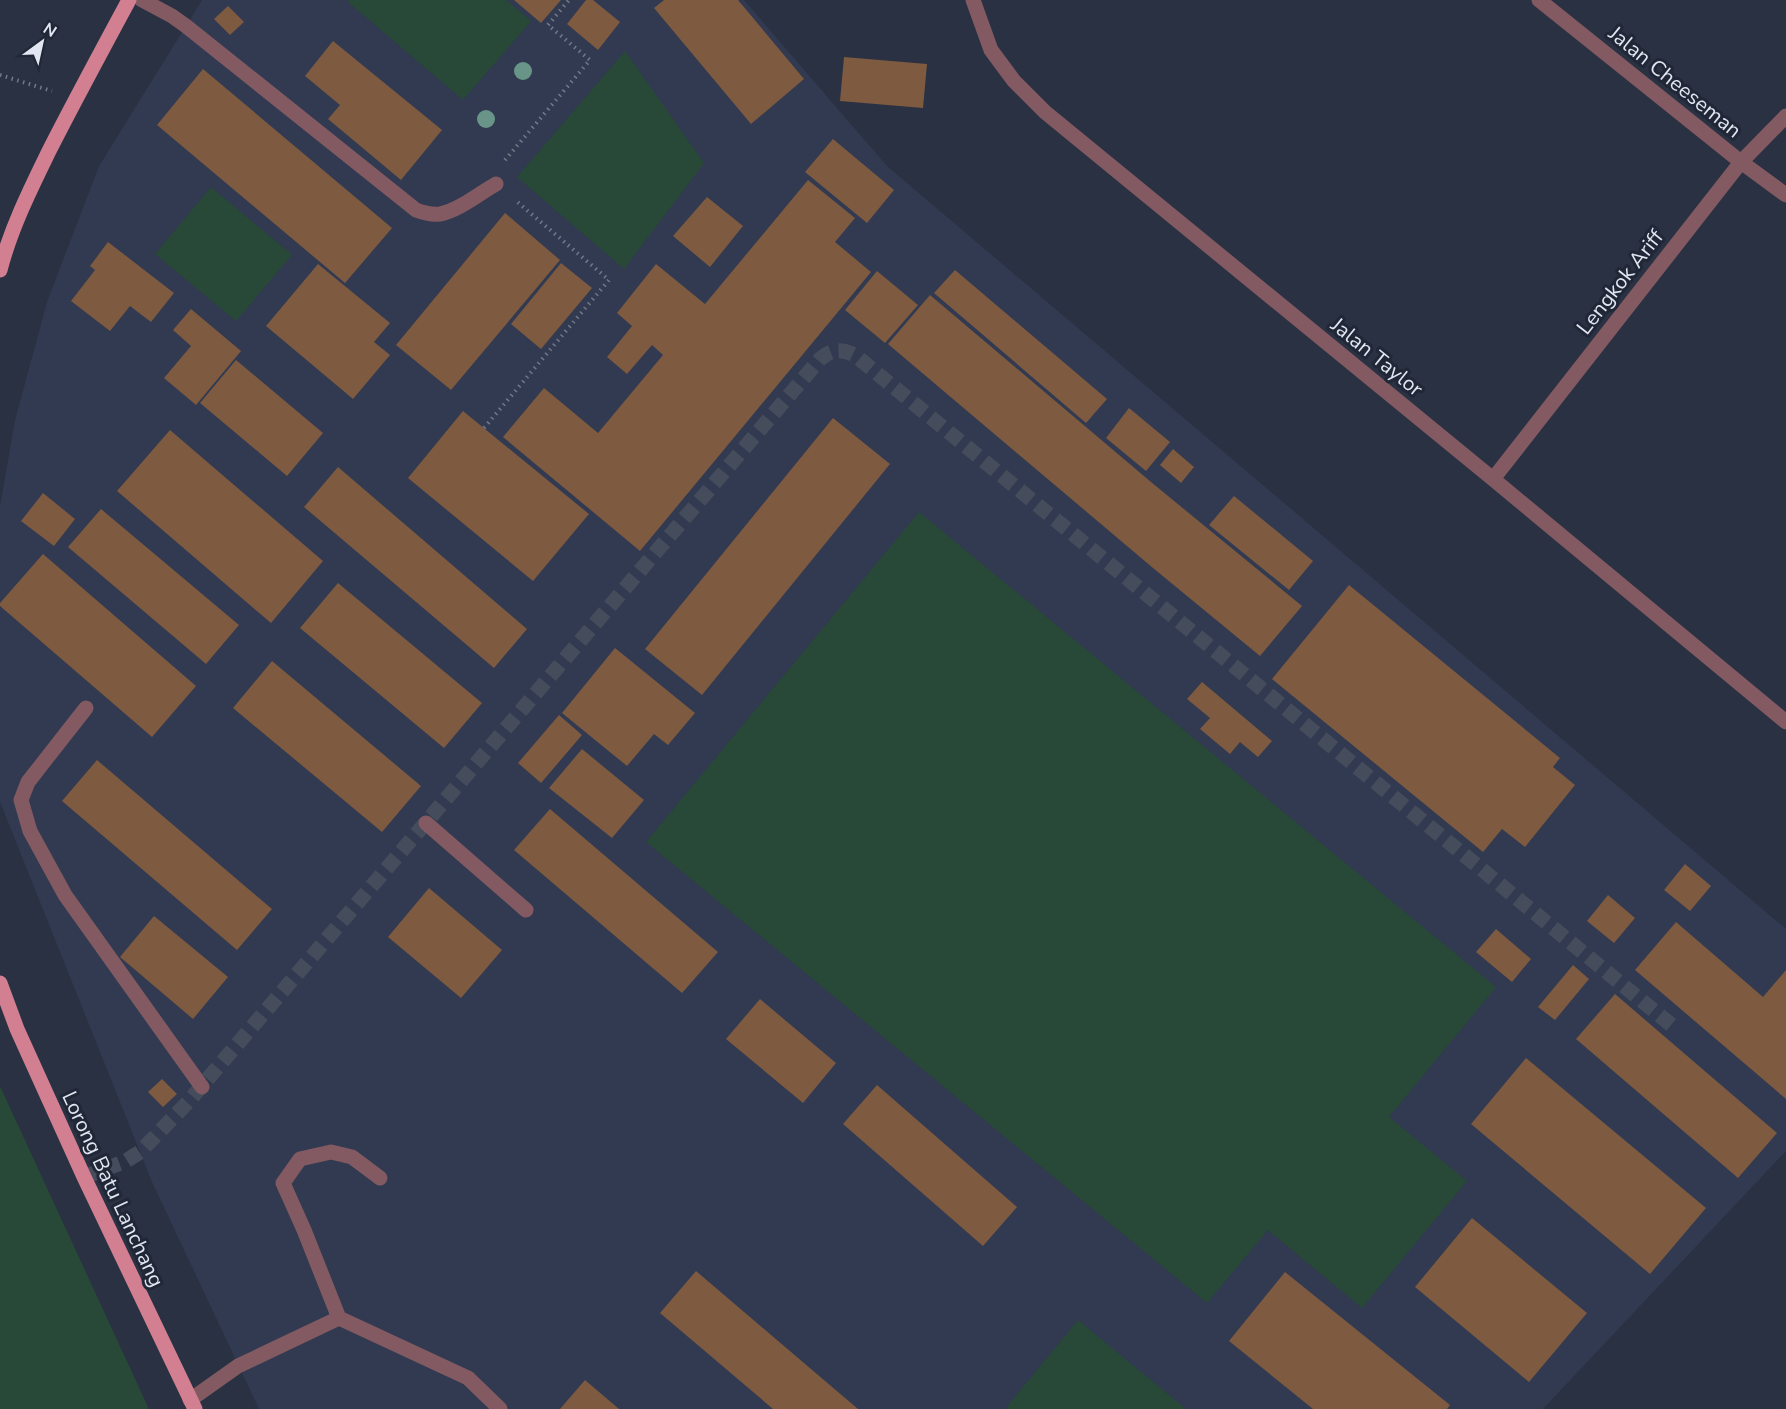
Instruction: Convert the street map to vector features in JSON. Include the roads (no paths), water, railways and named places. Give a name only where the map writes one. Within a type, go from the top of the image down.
[{"type":"main road","points":[[0,270],[3,244],[75,99],[129,0]]},
{"type":"main road","name":"Lorong Batu Lanchang","points":[[0,983],[17,1029],[84,1178],[193,1405]]},
{"type":"street","points":[[142,0],[186,26],[416,210],[428,214],[441,214],[496,184]]},
{"type":"street","name":"Jalan Taylor","points":[[974,0],[991,50],[1014,81],[1045,112],[1786,722]]},
{"type":"street","name":"Jalan Cheeseman","points":[[1539,0],[1741,162],[1786,195]]},
{"type":"street","name":"Lengkok Ariff","points":[[1493,479],[1741,162],[1786,116]]},
{"type":"street","points":[[86,708],[28,782],[21,800],[30,831],[65,895],[202,1087]]},
{"type":"street","points":[[426,823],[526,910]]},
{"type":"street","points":[[380,1178],[352,1157],[331,1152],[300,1159],[283,1183],[339,1318],[468,1378],[500,1409]]},
{"type":"street","points":[[193,1405],[238,1366],[339,1318]]},
{"type":"tunnel","points":[[84,1177],[126,1161],[140,1152],[189,1101],[820,359],[837,351],[856,356],[1675,1028]]}]
